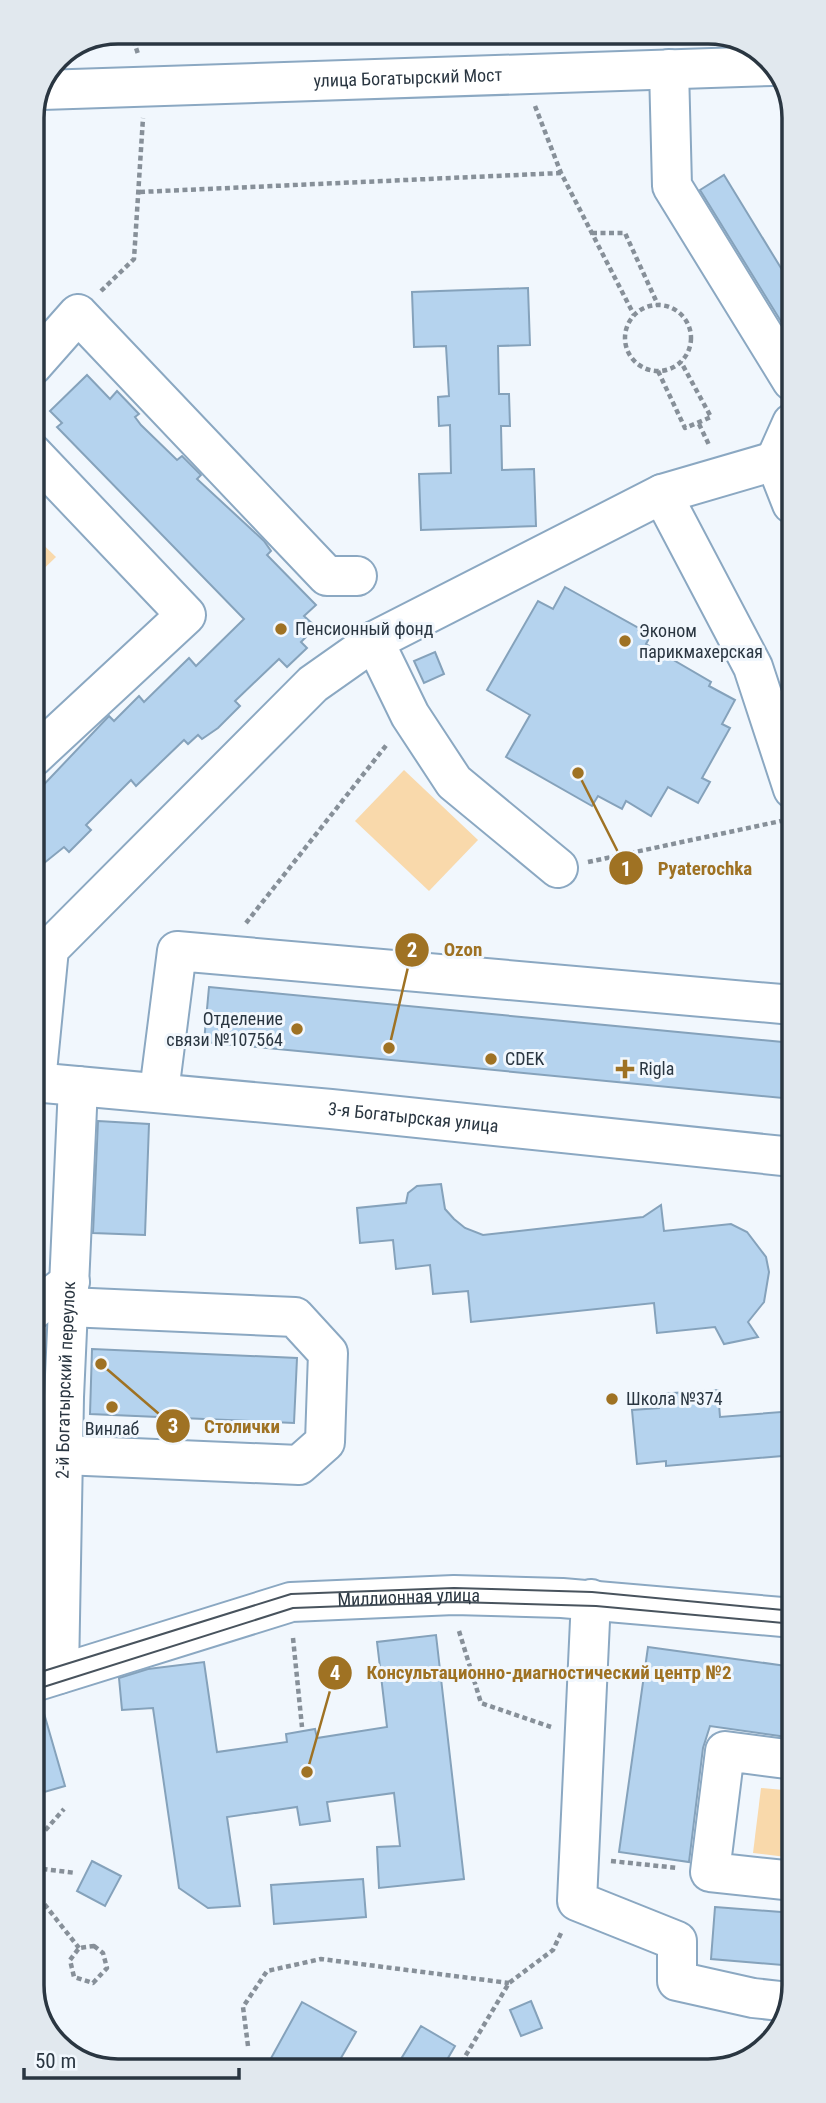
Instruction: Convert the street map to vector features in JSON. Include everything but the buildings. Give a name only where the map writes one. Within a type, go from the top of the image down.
[{"type":"street","name":"улица Богатырский Мост","points":[[49,90],[762,66]]},
{"type":"street","points":[[669,69],[671,186],[782,365]]},
{"type":"street","points":[[44,352],[78,314],[327,576],[357,576]]},
{"type":"street","points":[[782,446],[775,461],[782,479]]},
{"type":"street","points":[[44,944],[313,684],[374,640],[662,494],[775,461]]},
{"type":"street","points":[[44,466],[186,615],[44,747]]},
{"type":"street","points":[[662,494],[753,667],[782,755]]},
{"type":"street","points":[[374,640],[410,715],[454,782],[558,869]]},
{"type":"street","points":[[159,1092],[177,951],[782,1003]]},
{"type":"street","name":"3-я Богатырская улица","points":[[44,1083],[159,1092],[782,1156]]},
{"type":"street","name":"2-й Богатырский переулок","points":[[47,1678],[47,1586],[63,1455],[57,1299],[78,1086]]},
{"type":"street","points":[[57,1299],[295,1317],[328,1353],[325,1442],[299,1465],[63,1455]]},
{"type":"street","name":"Миллионная улица","points":[[47,1678],[291,1602],[454,1595],[592,1599],[782,1617]]},
{"type":"street","points":[[592,1599],[577,1892],[677,1941],[677,1981],[753,1998],[781,2001]]},
{"type":"street","points":[[782,1758],[725,1751],[710,1872],[782,1880]]},
{"type":"path","points":[[135,44],[138,51]]},
{"type":"path","points":[[522,73],[561,173],[634,315]]},
{"type":"path","points":[[78,314],[134,259],[143,121]]},
{"type":"path","points":[[140,192],[561,173]]},
{"type":"path","points":[[592,233],[625,233],[659,305]]},
{"type":"path","points":[[659,305],[674,308],[685,318],[691,333],[690,348],[681,362],[658,371],[643,368],[632,357],[625,344],[626,328],[634,315],[645,307],[659,305]]},
{"type":"path","points":[[658,371],[685,428],[699,424],[710,417],[681,362]]},
{"type":"path","points":[[223,954],[410,715]]},
{"type":"path","points":[[558,869],[782,820]]},
{"type":"path","points":[[458,1631],[481,1703],[583,1738]]},
{"type":"path","points":[[293,1638],[302,1727]]},
{"type":"path","points":[[44,1832],[64,1809]]},
{"type":"path","points":[[464,2059],[509,1983],[553,1950],[577,1892],[612,1860],[710,1872]]},
{"type":"path","points":[[44,1869],[76,1873]]},
{"type":"path","points":[[44,1904],[79,1948]]},
{"type":"path","points":[[94,1946],[103,1953],[107,1968],[93,1983],[74,1977],[70,1960],[79,1948],[94,1946]]},
{"type":"path","points":[[248,2046],[243,2007],[267,1971],[321,1959],[509,1983]]},
{"type":"shaded area","points":[[44,546],[56,557],[44,568]]},
{"type":"shaded area","points":[[404,770],[478,840],[429,891],[355,821]]},
{"type":"shaded area","points":[[761,1788],[782,1790],[782,1857],[753,1853]]},
{"type":"tram line","points":[[44,1671],[291,1594],[454,1588],[592,1592],[782,1610]]},
{"type":"tram line","points":[[44,1687],[293,1608],[454,1602],[596,1606],[782,1623]]},
{"type":"place","name":"Пенсионный фонд","points":[[281,629]]},
{"type":"place","name":"Эконом парикмахерская","points":[[625,641]]},
{"type":"place","name":"Pyaterochka","points":[[578,773]]},
{"type":"place","name":"Отделение связи №107564","points":[[297,1029]]},
{"type":"place","name":"Ozon","points":[[389,1048]]},
{"type":"place","name":"CDEK","points":[[491,1059]]},
{"type":"place","name":"Rigla","points":[[625,1069]]},
{"type":"place","name":"Столички","points":[[101,1364]]},
{"type":"place","name":"Школа №374","points":[[612,1399]]},
{"type":"place","name":"Винлаб","points":[[112,1407]]},
{"type":"place","name":"Консультационно-диагностический центр №2","points":[[307,1772]]}]
